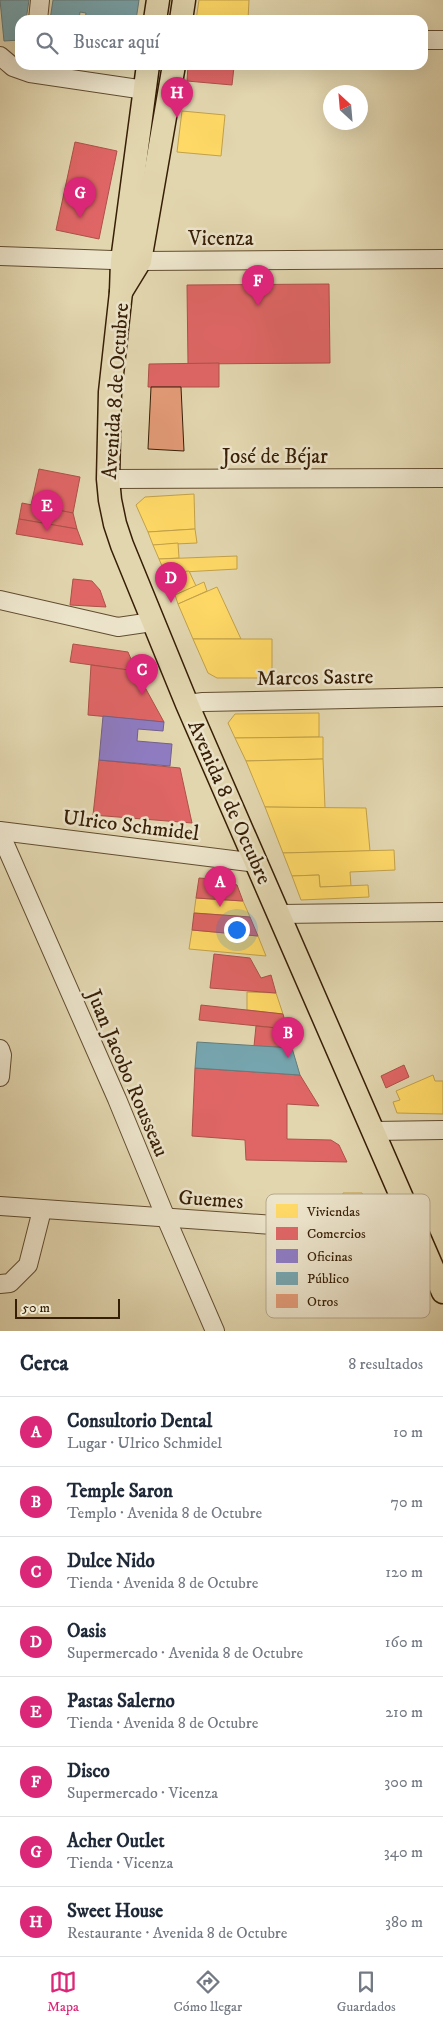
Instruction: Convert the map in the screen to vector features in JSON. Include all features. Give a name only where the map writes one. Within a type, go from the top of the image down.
[{"type":"main road","points":[[156,15],[158,0]]},
{"type":"main road","points":[[182,15],[184,0]]},
{"type":"main road","name":"Avenida 8 de Octubre","points":[[131,261],[148,70]]},
{"type":"main road","name":"Avenida 8 de Octubre","points":[[173,70],[131,261],[121,292],[110,392],[108,479],[115,524],[152,622],[400,1194]]},
{"type":"main road","name":"Avenida 8 de Octubre","points":[[430,1262],[443,1292]]},
{"type":"street","points":[[38,15],[40,0]]},
{"type":"street","points":[[428,40],[443,40]]},
{"type":"street","points":[[0,56],[15,67]]},
{"type":"street","points":[[36,70],[145,90]]},
{"type":"street","name":"Vicenza","points":[[0,256],[131,261],[443,259]]},
{"type":"street","name":"José de Béjar","points":[[108,479],[443,478]]},
{"type":"street","points":[[0,600],[118,627],[152,622]]},
{"type":"street","name":"Marcos Sastre","points":[[187,704],[203,702],[443,697]]},
{"type":"street","name":"Ulrico Schmidel","points":[[0,832],[257,863]]},
{"type":"street","name":"Juan Jacobo Rousseau","points":[[0,832],[117,1099],[215,1331]]},
{"type":"street","points":[[280,914],[443,912]]},
{"type":"street","points":[[0,1049],[2,1055],[0,1077]]},
{"type":"street","points":[[373,1131],[443,1130]]},
{"type":"street","name":"Guemes","points":[[0,1206],[266,1225]]},
{"type":"street","points":[[0,1284],[10,1283],[28,1265],[42,1210]]},
{"type":"building: Viviendas","points":[[199,0],[249,0],[248,15],[197,15]]},
{"type":"building: Viviendas","points":[[182,111],[225,115],[221,156],[177,152]]},
{"type":"building: Viviendas","points":[[194,494],[195,529],[148,532],[136,505],[145,497]]},
{"type":"building: Viviendas","points":[[195,529],[197,543],[153,545],[148,532]]},
{"type":"building: Viviendas","points":[[178,543],[179,558],[159,559],[153,545]]},
{"type":"building: Viviendas","points":[[237,556],[237,569],[165,573],[159,559]]},
{"type":"building: Viviendas","points":[[189,571],[196,586],[175,595],[165,573]]},
{"type":"building: Viviendas","points":[[204,582],[207,591],[178,604],[175,595]]},
{"type":"building: Viviendas","points":[[217,587],[241,639],[193,639],[178,604]]},
{"type":"building: Viviendas","points":[[193,639],[272,639],[272,678],[217,678],[208,673]]},
{"type":"building: Viviendas","points":[[319,713],[319,737],[235,738],[228,723],[235,714]]},
{"type":"building: Viviendas","points":[[323,737],[323,759],[246,761],[235,738]]},
{"type":"building: Viviendas","points":[[323,759],[325,808],[265,807],[246,761]]},
{"type":"building: Viviendas","points":[[265,807],[366,808],[370,851],[283,853]]},
{"type":"building: Viviendas","points":[[394,850],[395,870],[350,872],[351,886],[320,887],[319,875],[292,876],[283,853]]},
{"type":"building: Viviendas","points":[[319,875],[320,887],[368,885],[369,897],[301,900],[292,876]]},
{"type":"building: Viviendas","points":[[196,898],[243,901],[250,917],[194,913]]},
{"type":"building: Viviendas","points":[[192,930],[258,936],[266,956],[189,949]]},
{"type":"building: Viviendas","points":[[247,992],[276,993],[283,1014],[247,1010]]},
{"type":"building: Viviendas","points":[[433,1075],[435,1081],[443,1081],[443,1114],[397,1113],[393,1102],[400,1100],[396,1091]]},
{"type":"building: Viviendas","points":[[362,1193],[362,1194],[343,1194]]},
{"type":"building: Comercios","points":[[188,70],[234,70],[232,85],[187,81]]},
{"type":"building: Comercios","points":[[75,142],[117,151],[99,239],[56,230]]},
{"type":"building: Comercios","points":[[329,284],[330,363],[188,364],[187,285]]},
{"type":"building: Comercios","points":[[219,363],[219,387],[148,387],[149,364]]},
{"type":"building: Comercios","points":[[39,469],[80,477],[73,513],[31,505]]},
{"type":"building: Comercios","points":[[22,503],[73,513],[77,529],[19,519]]},
{"type":"building: Comercios","points":[[19,519],[77,529],[83,545],[16,534]]},
{"type":"building: Comercios","points":[[73,579],[92,581],[100,590],[106,607],[70,605]]},
{"type":"building: Comercios","points":[[73,644],[128,652],[136,671],[70,662]]},
{"type":"building: Comercios","points":[[91,665],[136,671],[164,722],[88,715]]},
{"type":"building: Comercios","points":[[99,760],[180,768],[192,823],[93,815]]},
{"type":"building: Comercios","points":[[199,878],[224,880],[237,885],[243,901],[196,898]]},
{"type":"building: Comercios","points":[[194,913],[250,917],[258,936],[192,930]]},
{"type":"building: Comercios","points":[[214,954],[250,958],[261,978],[271,975],[276,993],[210,988]]},
{"type":"building: Comercios","points":[[201,1005],[283,1014],[287,1029],[199,1020]]},
{"type":"building: Comercios","points":[[256,1026],[287,1029],[292,1048],[254,1046]]},
{"type":"building: Comercios","points":[[404,1065],[409,1077],[386,1088],[381,1076]]},
{"type":"building: Comercios","points":[[195,1068],[300,1075],[319,1106],[287,1104],[287,1139],[331,1140],[339,1145],[347,1162],[246,1160],[245,1140],[192,1136]]},
{"type":"building: Oficinas","points":[[103,716],[164,722],[163,731],[138,729],[137,741],[172,744],[170,766],[99,760]]},
{"type":"building: Público","points":[[0,0],[29,0],[27,15],[15,15],[15,40],[4,41]]},
{"type":"building: Público","points":[[53,0],[139,0],[137,15],[86,15],[86,13],[80,12],[80,15],[51,15]]},
{"type":"building: Público","points":[[197,1042],[292,1048],[300,1075],[195,1068]]},
{"type":"building: Otros","points":[[151,387],[181,387],[184,451],[148,449]]},
{"type":"place","name":"Sweet House","points":[[177,118]]},
{"type":"place","name":"Acher Outlet","points":[[80,218]]},
{"type":"place","name":"Disco","points":[[258,306]]},
{"type":"place","name":"Pastas Salerno","points":[[47,531]]},
{"type":"place","name":"Oasis","points":[[171,603]]},
{"type":"place","name":"Dulce Nido","points":[[142,695]]},
{"type":"place","name":"Consultorio Dental","points":[[220,907]]},
{"type":"place","name":"Temple Saron","points":[[288,1058]]}]
